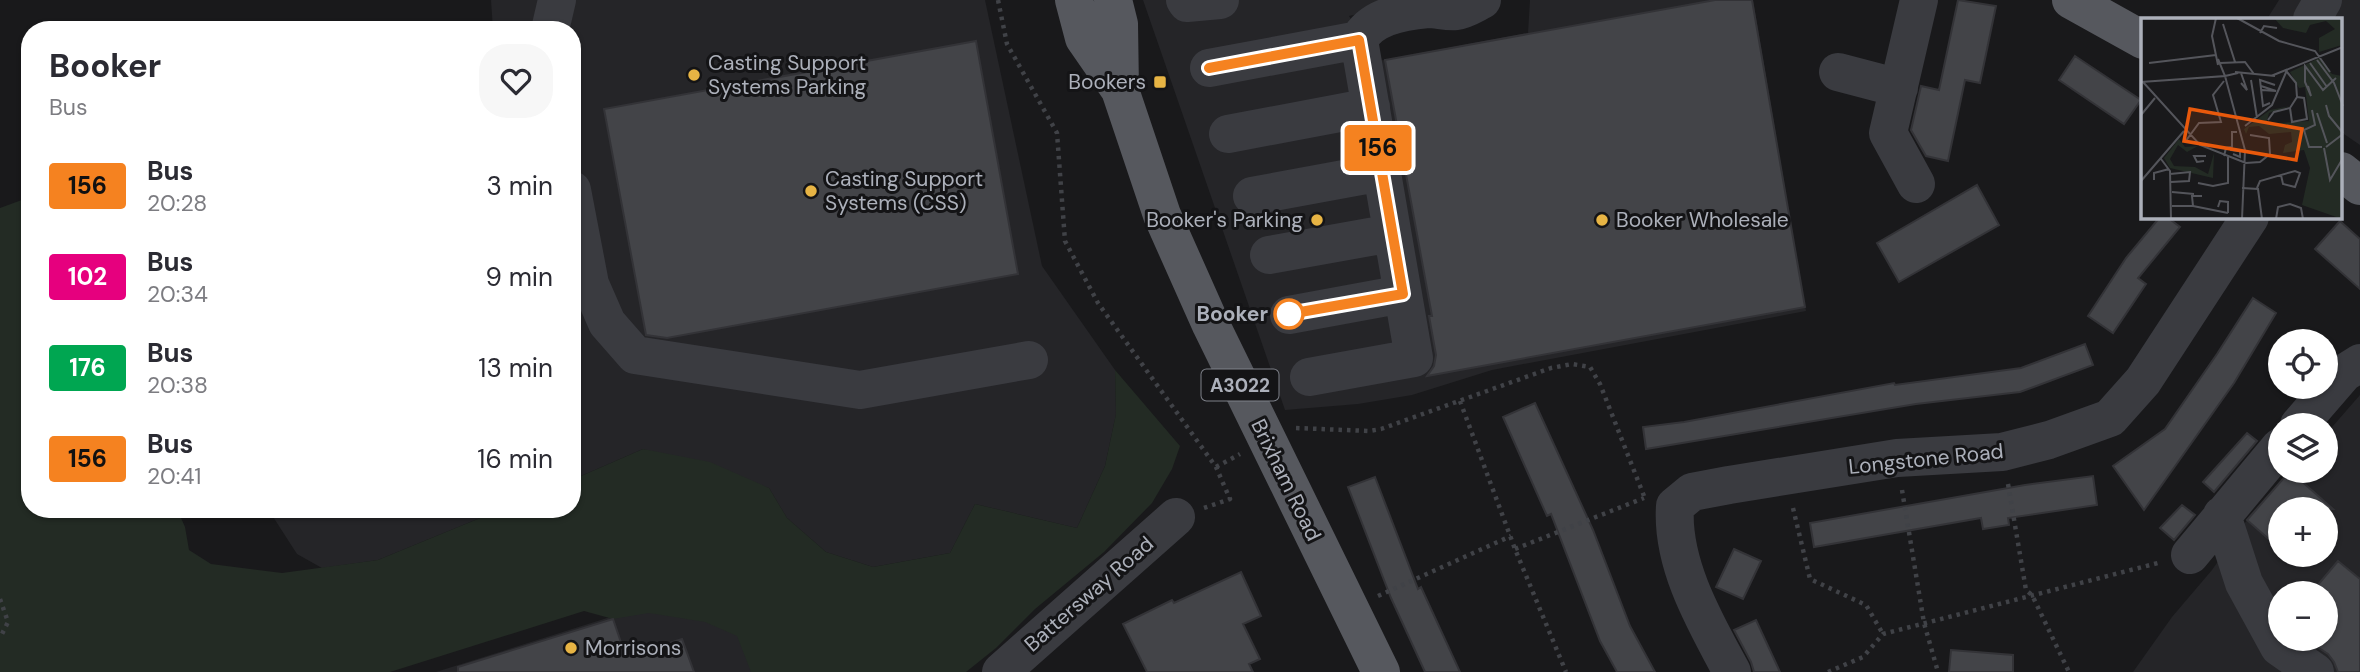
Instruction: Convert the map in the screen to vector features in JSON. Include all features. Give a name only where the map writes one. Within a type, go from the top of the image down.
[{"type":"main road","name":"Brixham Road","points":[[1074,0],[1084,38],[1120,90],[1162,215],[1211,325],[1381,672]]},
{"type":"main road","name":"Brixham Road","points":[[1112,0],[1119,24],[1120,90]]},
{"type":"main road","points":[[2071,0],[2141,39]]},
{"type":"main road","points":[[2342,172],[2360,186]]},
{"type":"street","points":[[552,21],[557,0]]},
{"type":"street","points":[[1185,0],[1187,3],[1220,0]]},
{"type":"street","points":[[1309,377],[1414,358],[1359,40],[1363,32],[1375,22],[1397,14],[1426,5],[1459,11],[1482,0]]},
{"type":"street","points":[[1916,184],[1888,133],[1919,0]]},
{"type":"street","points":[[2313,18],[2323,0]]},
{"type":"street","points":[[1209,68],[1359,40]]},
{"type":"street","points":[[1838,72],[1899,88]]},
{"type":"street","points":[[1228,134],[1371,107]]},
{"type":"street","points":[[1252,196],[1382,172]]},
{"type":"street","name":"Longstone Road","points":[[1660,502],[1692,492],[1898,458],[2002,452],[2049,440],[2110,418],[2143,381],[2249,219]]},
{"type":"street","points":[[1269,256],[1392,233]]},
{"type":"street","points":[[581,287],[635,355],[860,390],[1029,360]]},
{"type":"street","points":[[1289,314],[1403,294]]},
{"type":"street","points":[[2309,413],[2344,373],[2360,363]]},
{"type":"street","points":[[2190,555],[2268,461]]},
{"type":"street","points":[[1660,502],[1674,523],[1678,548],[1700,613],[1732,672]]},
{"type":"street","points":[[2222,515],[2244,583],[2279,647],[2315,672]]},
{"type":"street","name":"Battersway Road","points":[[1001,672],[1177,517]]},
{"type":"path","points":[[998,0],[1007,44],[1057,134],[1065,241],[1098,303],[1216,467],[1230,499],[1177,517]]},
{"type":"path","points":[[1267,441],[1298,427],[1369,431],[1381,429],[1551,368],[1572,364],[1590,367],[1660,502],[1516,549]]},
{"type":"path","points":[[1460,401],[1566,672]]},
{"type":"path","points":[[2002,452],[2026,590],[2032,595],[2069,672]]},
{"type":"path","points":[[1898,458],[1911,555],[1924,623],[1938,672]]},
{"type":"path","points":[[1787,477],[1810,579],[1866,605],[1883,634]]},
{"type":"path","points":[[1349,609],[1511,536]]},
{"type":"path","points":[[1828,672],[1863,657],[1883,634],[2165,562],[2178,551],[2190,555]]},
{"type":"path","points":[[0,599],[8,622],[0,638]]},
{"type":"shaded area","points":[[491,0],[985,0],[1042,266],[1115,370],[1116,414],[1105,466],[1077,528],[975,504],[950,553],[873,567],[826,552],[787,518],[769,488],[643,449],[581,476],[581,21],[492,21]]},
{"type":"shaded area","points":[[1143,0],[1422,0],[1349,16],[1373,62],[1528,33],[1530,0],[1753,0],[1806,311],[1492,370],[1412,395],[1358,404],[1285,410]]},
{"type":"shaded area","points":[[2279,0],[2360,0],[2360,145],[2342,133],[2342,18],[2268,18]]},
{"type":"shaded area","points":[[21,200],[21,518],[181,518],[189,550],[211,564],[282,573],[378,560],[480,518],[581,518],[581,476],[643,449],[710,462],[769,488],[787,518],[826,552],[873,567],[950,553],[975,504],[1077,528],[1105,466],[1116,414],[1115,370],[1180,446],[1172,469],[1152,503],[1104,552],[1035,609],[996,648],[966,672],[751,672],[737,636],[705,622],[649,613],[613,619],[584,611],[390,672],[0,672],[0,208]]},
{"type":"shaded area","points":[[2360,395],[2360,672],[2133,672],[2247,520],[2268,498],[2268,567],[2338,567],[2338,497],[2269,497],[2282,483],[2338,483],[2338,420]]},
{"type":"shaded area","points":[[274,518],[480,518],[378,560],[322,568],[297,554]]},
{"type":"shaded area","points":[[677,596],[733,607],[770,672],[436,672]]},
{"type":"building","name":"Booker Wholesale","points":[[1715,0],[1752,0],[1805,307],[1427,376],[1434,366],[1436,355],[1429,316],[1432,316],[1385,60]]},
{"type":"building","points":[[1958,0],[1996,6],[1980,83],[1965,80],[1948,161],[1926,156],[1911,130],[1921,86],[1939,90]]},
{"type":"building","name":"Casting Support Systems (CSS)","points":[[976,41],[1018,274],[667,338],[646,335],[604,109]]},
{"type":"building","points":[[2075,56],[2141,100],[2124,124],[2059,80]]},
{"type":"building","points":[[1977,185],[1999,225],[1899,282],[1877,243]]},
{"type":"building","points":[[2158,219],[2170,219],[2180,227],[2138,278],[2146,284],[2113,333],[2088,316],[2126,258]]},
{"type":"building","points":[[2340,221],[2360,239],[2360,289],[2315,249]]},
{"type":"building","points":[[2253,298],[2276,313],[2234,383],[2144,510],[2113,466],[2165,429]]},
{"type":"building","points":[[2085,344],[2093,365],[2020,392],[1916,404],[1646,449],[1643,427],[1684,422],[1894,383],[1895,385],[2021,368]]},
{"type":"building","points":[[1535,403],[1593,530],[1630,626],[1655,672],[1617,672],[1600,641],[1551,514],[1547,516],[1503,417]]},
{"type":"building","points":[[2247,433],[2257,441],[2214,492],[2203,482]]},
{"type":"building","points":[[2093,476],[2097,505],[2008,518],[2009,525],[1983,529],[1981,518],[1814,547],[1810,523],[2025,485]]},
{"type":"building","points":[[1375,477],[1418,589],[1421,587],[1460,672],[1425,672],[1391,598],[1348,487]]},
{"type":"building","points":[[2279,483],[2304,483],[2319,497],[2268,497],[2268,538],[2247,520]]},
{"type":"building","points":[[2182,505],[2195,515],[2174,540],[2160,528]]},
{"type":"building","points":[[1734,549],[1761,561],[1743,599],[1716,587]]},
{"type":"building","points":[[2338,561],[2360,579],[2360,672],[2338,672],[2334,662],[2323,651],[2338,651],[2338,581],[2321,581],[2333,567],[2338,567]]},
{"type":"building","points":[[1241,572],[1261,616],[1243,624],[1260,659],[1249,664],[1253,672],[1147,672],[1123,624],[1172,600],[1174,603]]},
{"type":"building","name":"Morrisons","points":[[613,619],[626,657],[682,639],[694,672],[458,672],[458,667]]},
{"type":"building","points":[[1756,620],[1780,672],[1754,672],[1734,630]]},
{"type":"building","points":[[1951,650],[2013,655],[2013,672],[1949,672]]},
{"type":"bus line","name":"156","points":[[1209,68],[1359,40],[1403,294],[1289,314]]},
{"type":"place","name":"Casting Support Systems Parking","points":[[694,75]]},
{"type":"place","name":"Bookers","points":[[1160,82]]},
{"type":"place","name":"Casting Support Systems (CSS)","points":[[811,191]]},
{"type":"place","name":"Booker's Parking","points":[[1317,220]]},
{"type":"place","name":"Booker Wholesale","points":[[1602,220]]},
{"type":"place","name":"Booker","points":[[1289,314]]},
{"type":"place","name":"Morrisons","points":[[571,648]]}]
